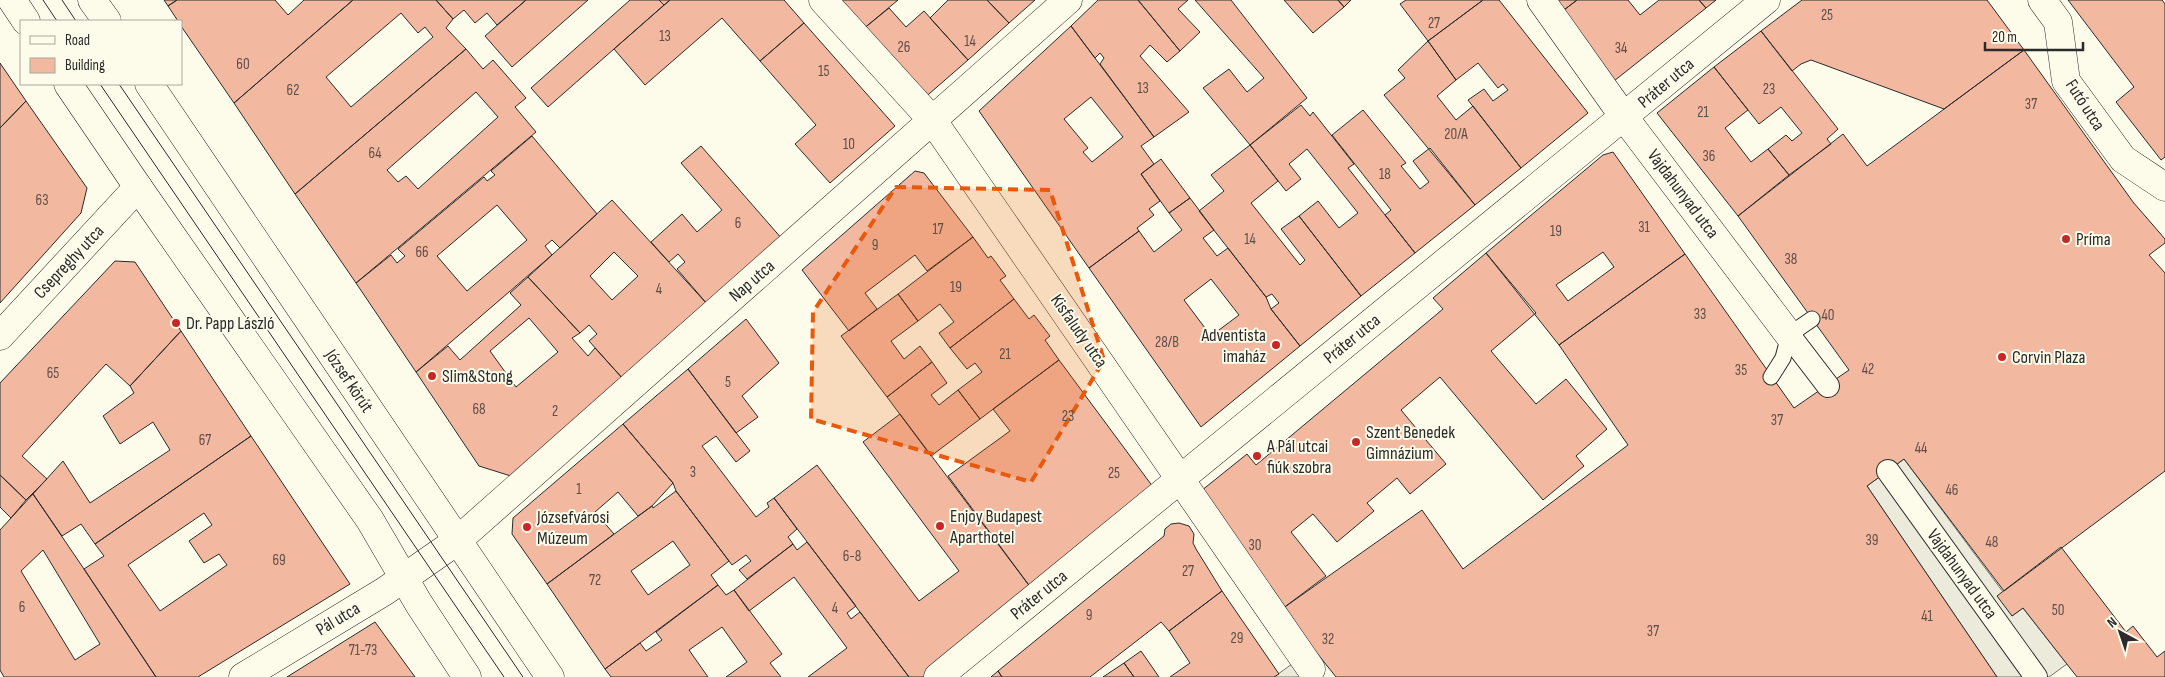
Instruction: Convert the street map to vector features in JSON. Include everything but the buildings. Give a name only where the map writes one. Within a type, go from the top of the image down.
[{"type":"street","points":[[12,0],[25,20]]},
{"type":"street","points":[[92,0],[106,20]]},
{"type":"street","name":"Kisfaludy utca","points":[[822,0],[933,121],[1181,478],[1309,674]]},
{"type":"street","name":"Nap utca","points":[[433,558],[458,541],[1068,0]]},
{"type":"street","name":"Vajdahunyad utca","points":[[1541,0],[1624,117],[1828,386]]},
{"type":"street","name":"Práter utca","points":[[938,677],[1766,0]]},
{"type":"street","name":"Futó utca","points":[[2042,0],[2058,22],[2066,81],[2085,121],[2123,159],[2165,187]]},
{"type":"street","points":[[69,85],[370,520],[419,604],[467,677]]},
{"type":"street","name":"József körút","points":[[150,85],[550,677]]},
{"type":"street","name":"Csepreghy utca","points":[[0,336],[138,187]]},
{"type":"street","name":"Vajdahunyad utca","points":[[1888,471],[2036,677]]},
{"type":"street","name":"Pál utca","points":[[243,677],[404,578],[433,558]]},
{"type":"lane","points":[[1771,377],[1784,358],[1789,335],[1812,319]]},
{"type":"highlighted area","points":[[896,187],[1050,190],[1104,360],[1031,482],[811,419],[813,312]]},
{"type":"shaded area","points":[[1904,459],[2003,592],[2012,616],[2023,608],[2067,664],[2049,677],[1997,677],[1867,486]]},
{"type":"shaded area","points":[[1303,656],[1317,677],[1274,677]]},
{"type":"tram line","points":[[43,0],[56,20]]},
{"type":"tram line","points":[[62,0],[75,20]]},
{"type":"tram line","points":[[101,85],[504,677]]},
{"type":"tram line","points":[[120,85],[523,677]]},
{"type":"place","name":"Príma","points":[[2066,239]]},
{"type":"place","name":"Dr. Papp László","points":[[176,323]]},
{"type":"place","name":"Adventista imaház","points":[[1276,345]]},
{"type":"place","name":"Corvin Plaza","points":[[2002,357]]},
{"type":"place","name":"Slim&Stong","points":[[432,376]]},
{"type":"place","name":"Szent Benedek Gimnázium","points":[[1356,442]]},
{"type":"place","name":"A Pál utcai fiúk szobra","points":[[1257,456]]},
{"type":"place","name":"Enjoy Budapest Aparthotel","points":[[940,526]]},
{"type":"place","name":"Józsefvárosi Múzeum","points":[[527,527]]}]
